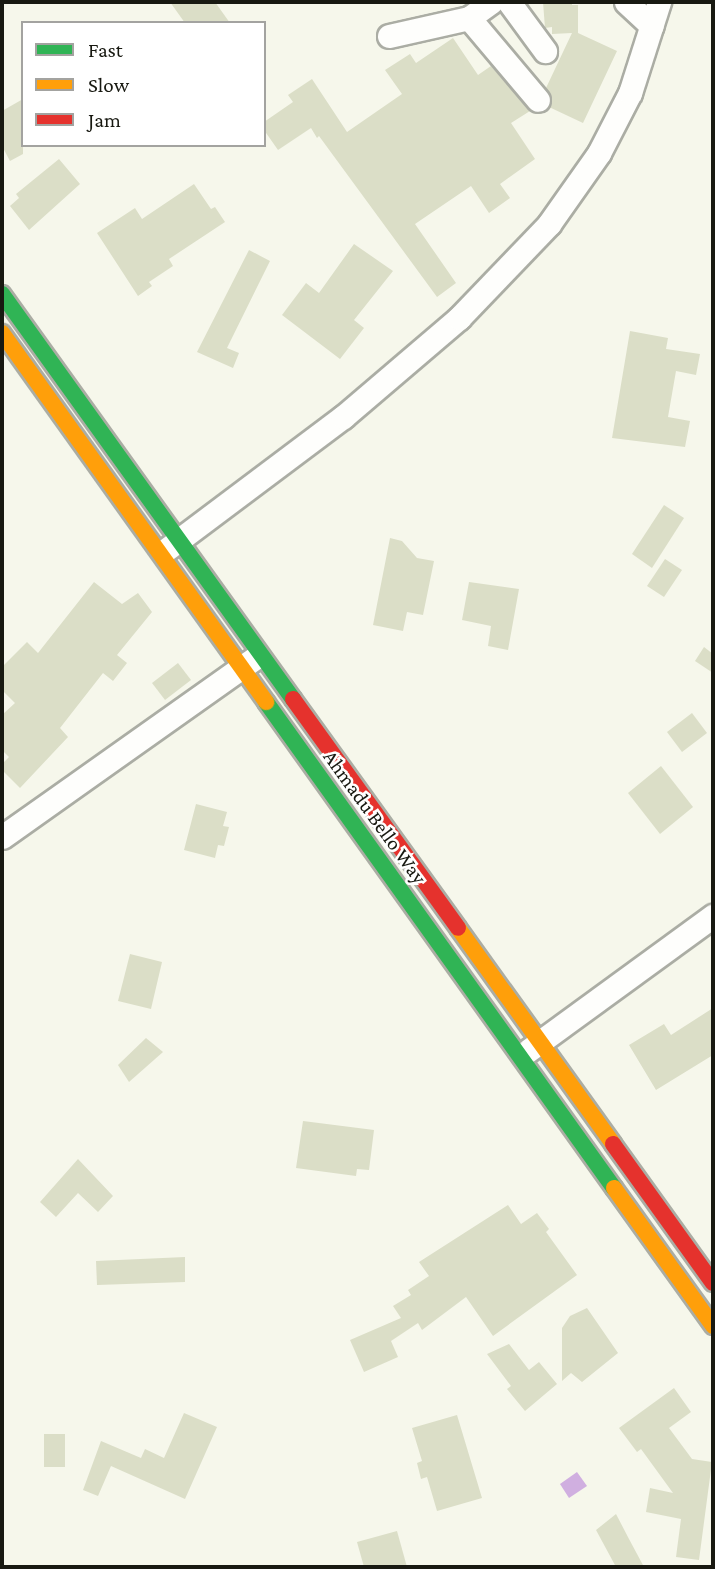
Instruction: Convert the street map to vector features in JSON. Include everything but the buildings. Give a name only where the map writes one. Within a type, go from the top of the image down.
[{"type":"main road","name":"Ahmadu Bello Way","points":[[2,295],[262,652],[713,1283]]},
{"type":"main road","name":"Ahmadu Bello Way","points":[[2,333],[713,1326]]},
{"type":"main road","points":[[617,1191],[636,1175]]},
{"type":"street","points":[[389,36],[470,18],[491,2]]},
{"type":"street","points":[[509,2],[545,51]]},
{"type":"street","points":[[626,2],[652,26]]},
{"type":"street","points":[[162,553],[354,408],[458,318],[549,224],[599,153],[630,93],[659,2]]},
{"type":"street","points":[[470,18],[538,100]]},
{"type":"street","points":[[2,837],[262,652]]},
{"type":"street","points":[[521,1056],[713,916]]},
{"type":"shaded area","points":[[577,1472],[587,1486],[569,1498],[560,1484]]},
{"type":"traffic: fast","points":[[2,294],[293,699]]},
{"type":"traffic: fast","points":[[266,702],[614,1188]]},
{"type":"traffic: slow","points":[[2,333],[266,702]]},
{"type":"traffic: slow","points":[[458,928],[613,1144]]},
{"type":"traffic: slow","points":[[614,1188],[713,1326]]},
{"type":"traffic: jam","points":[[293,699],[458,928]]},
{"type":"traffic: jam","points":[[613,1144],[713,1283]]}]
